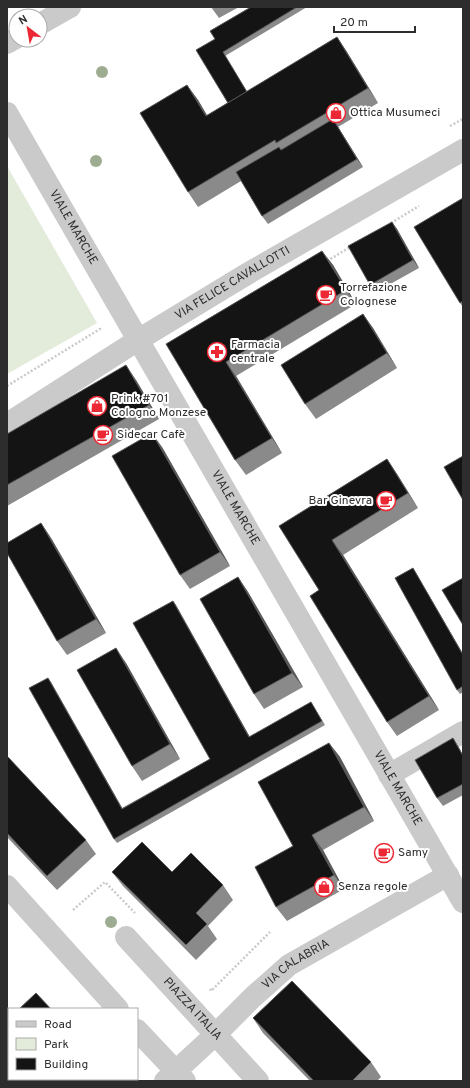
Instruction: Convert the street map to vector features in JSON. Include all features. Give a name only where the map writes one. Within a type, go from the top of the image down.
[{"type":"street","points":[[48,19],[70,7]]},
{"type":"street","name":"VIALE MARCHE","points":[[7,113],[463,902]]},
{"type":"street","name":"VIA FELICE CAVALLOTTI","points":[[7,424],[138,340],[252,271],[463,150]]},
{"type":"street","points":[[390,775],[463,732]]},
{"type":"street","name":"VIA CALABRIA","points":[[175,1077],[250,1000],[289,964],[448,875]]},
{"type":"street","points":[[7,886],[117,1008]]},
{"type":"street","name":"PIAZZA ITALIA","points":[[126,937],[258,1081]]},
{"type":"street","points":[[138,1031],[175,1077]]},
{"type":"path","points":[[73,910],[105,882],[139,917]]},
{"type":"path","points":[[206,986],[211,991],[270,932]]},
{"type":"green space","points":[[7,166],[97,323],[7,374]]},
{"type":"building","points":[[251,7],[297,7],[223,52],[247,92],[228,103],[196,50],[215,39],[210,31]]},
{"type":"building","points":[[337,37],[368,88],[276,143],[275,140],[188,192],[140,113],[187,85],[206,116]]},
{"type":"building","points":[[333,119],[357,159],[262,216],[236,172],[279,147],[281,150]]},
{"type":"building","points":[[463,198],[463,301],[460,303],[414,227]]},
{"type":"building","points":[[392,222],[413,260],[370,285],[348,246]]},
{"type":"building","points":[[322,251],[346,290],[226,362],[272,438],[235,460],[166,344]]},
{"type":"building","points":[[363,314],[387,353],[305,404],[281,365]]},
{"type":"building","points":[[126,365],[149,405],[7,485],[7,434]]},
{"type":"building","points":[[152,433],[220,552],[180,575],[112,456]]},
{"type":"building","points":[[463,456],[463,500],[444,467]]},
{"type":"building","points":[[387,459],[408,493],[332,540],[429,696],[387,722],[310,596],[319,590],[279,526]]},
{"type":"building","points":[[41,523],[96,619],[57,641],[7,553],[7,543]]},
{"type":"building","points":[[413,568],[463,655],[463,686],[457,690],[395,578]]},
{"type":"building","points":[[238,577],[292,673],[254,694],[200,599]]},
{"type":"building","points":[[463,578],[463,625],[442,590]]},
{"type":"building","points":[[173,601],[249,737],[311,702],[322,721],[114,839],[29,688],[48,678],[122,809],[210,759],[133,623]]},
{"type":"building","points":[[116,648],[170,744],[132,766],[77,670]]},
{"type":"building","points":[[453,738],[463,756],[463,784],[437,798],[415,760]]},
{"type":"building","points":[[329,743],[364,807],[312,835],[334,875],[276,907],[255,867],[293,846],[258,782]]},
{"type":"building","points":[[7,756],[86,840],[47,876],[7,833]]},
{"type":"building","points":[[142,842],[172,872],[191,853],[223,885],[196,913],[207,924],[186,945],[112,872]]},
{"type":"building","points":[[292,981],[371,1062],[352,1081],[314,1081],[253,1018]]},
{"type":"building","points":[[36,993],[50,1008],[20,1008]]},
{"type":"building","points":[[8,1019],[8,1036],[7,1035]]},
{"type":"building","points":[[49,1080],[74,1080],[73,1081]]},
{"type":"place","name":"Ottica Musumeci","points":[[336,113]]},
{"type":"place","name":"Torrefazione Colognese","points":[[326,295]]},
{"type":"place","name":"Farmacia centrale","points":[[217,352]]},
{"type":"place","name":"Prink #701 Cologno Monzese","points":[[97,406]]},
{"type":"place","name":"Sidecar Cafè","points":[[103,435]]},
{"type":"place","name":"Bar Ginevra","points":[[386,501]]},
{"type":"place","name":"Samy","points":[[384,853]]},
{"type":"place","name":"Senza regole","points":[[324,887]]}]
